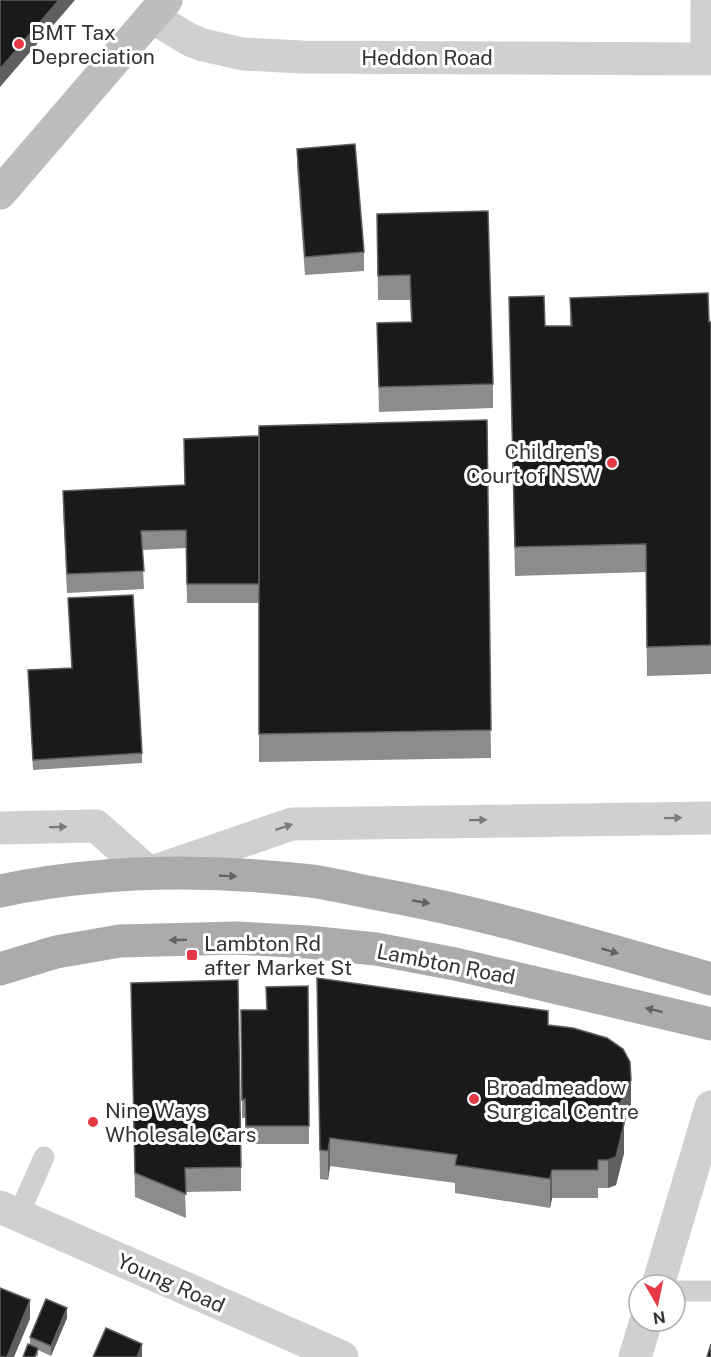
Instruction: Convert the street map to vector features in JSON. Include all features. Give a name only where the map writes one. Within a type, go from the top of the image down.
[{"type":"main road","points":[[0,193],[159,8]]},
{"type":"main road","points":[[0,891],[33,884],[149,873],[312,881],[425,902],[510,922],[711,980]]},
{"type":"main road","name":"Lambton Road","points":[[0,969],[56,952],[120,941],[236,938],[308,942],[376,950],[455,964],[711,1024]]},
{"type":"street","name":"Heddon Road","points":[[159,8],[190,40],[243,54],[302,57],[706,59]]},
{"type":"street","points":[[0,828],[96,826],[149,873],[292,824],[711,818]]},
{"type":"street","points":[[662,1273],[711,1107]]},
{"type":"street","name":"Young Road","points":[[9,1212],[342,1357]]},
{"type":"street","points":[[635,1357],[642,1333]]},
{"type":"lane","points":[[704,0],[701,3],[706,59]]},
{"type":"lane","points":[[9,1212],[44,1157]]},
{"type":"lane","points":[[687,1292],[711,1291]]},
{"type":"building","name":"BMT Tax Depreciation","points":[[0,0],[59,0],[0,69]]},
{"type":"building","points":[[355,144],[364,252],[305,257],[297,149]]},
{"type":"building","points":[[488,211],[493,384],[379,387],[377,323],[412,322],[410,275],[378,276],[377,214]]},
{"type":"building","name":"Children's Court of NSW","points":[[708,293],[709,322],[711,322],[711,645],[647,647],[646,544],[515,547],[509,297],[544,296],[545,326],[572,326],[570,298]]},
{"type":"building","points":[[487,420],[491,730],[259,734],[259,426]]},
{"type":"building","points":[[259,436],[259,584],[187,584],[186,530],[141,531],[144,571],[67,574],[63,491],[185,485],[184,439]]},
{"type":"building","points":[[133,595],[142,753],[33,760],[28,670],[72,668],[68,598]]},
{"type":"building","name":"Broadmeadow Surgical Centre","points":[[317,978],[548,1011],[548,1025],[573,1028],[607,1038],[623,1049],[630,1062],[631,1080],[620,1103],[612,1106],[624,1124],[616,1157],[598,1160],[598,1170],[552,1170],[550,1179],[455,1165],[457,1155],[330,1138],[328,1151],[320,1150]]},
{"type":"building","points":[[238,980],[241,1167],[185,1168],[186,1194],[135,1173],[131,983]]},
{"type":"building","points":[[308,986],[309,1126],[246,1126],[245,1099],[242,1100],[241,1010],[267,1010],[266,987]]},
{"type":"building","points":[[0,1288],[30,1300],[7,1357],[0,1357]]},
{"type":"building","points":[[46,1299],[67,1308],[51,1346],[30,1337]]},
{"type":"building","points":[[106,1328],[142,1344],[137,1357],[93,1357]]},
{"type":"building","points":[[28,1344],[38,1348],[35,1357],[23,1357]]},
{"type":"building","points":[[711,1344],[711,1357],[707,1357]]},
{"type":"place","name":"BMT Tax Depreciation","points":[[19,44]]},
{"type":"place","name":"Children's Court of NSW","points":[[612,463]]},
{"type":"place","name":"Lambton Rd after Market St","points":[[192,955]]},
{"type":"place","name":"Broadmeadow Surgical Centre","points":[[474,1099]]},
{"type":"place","name":"Nine Ways Wholesale Cars","points":[[93,1122]]}]
